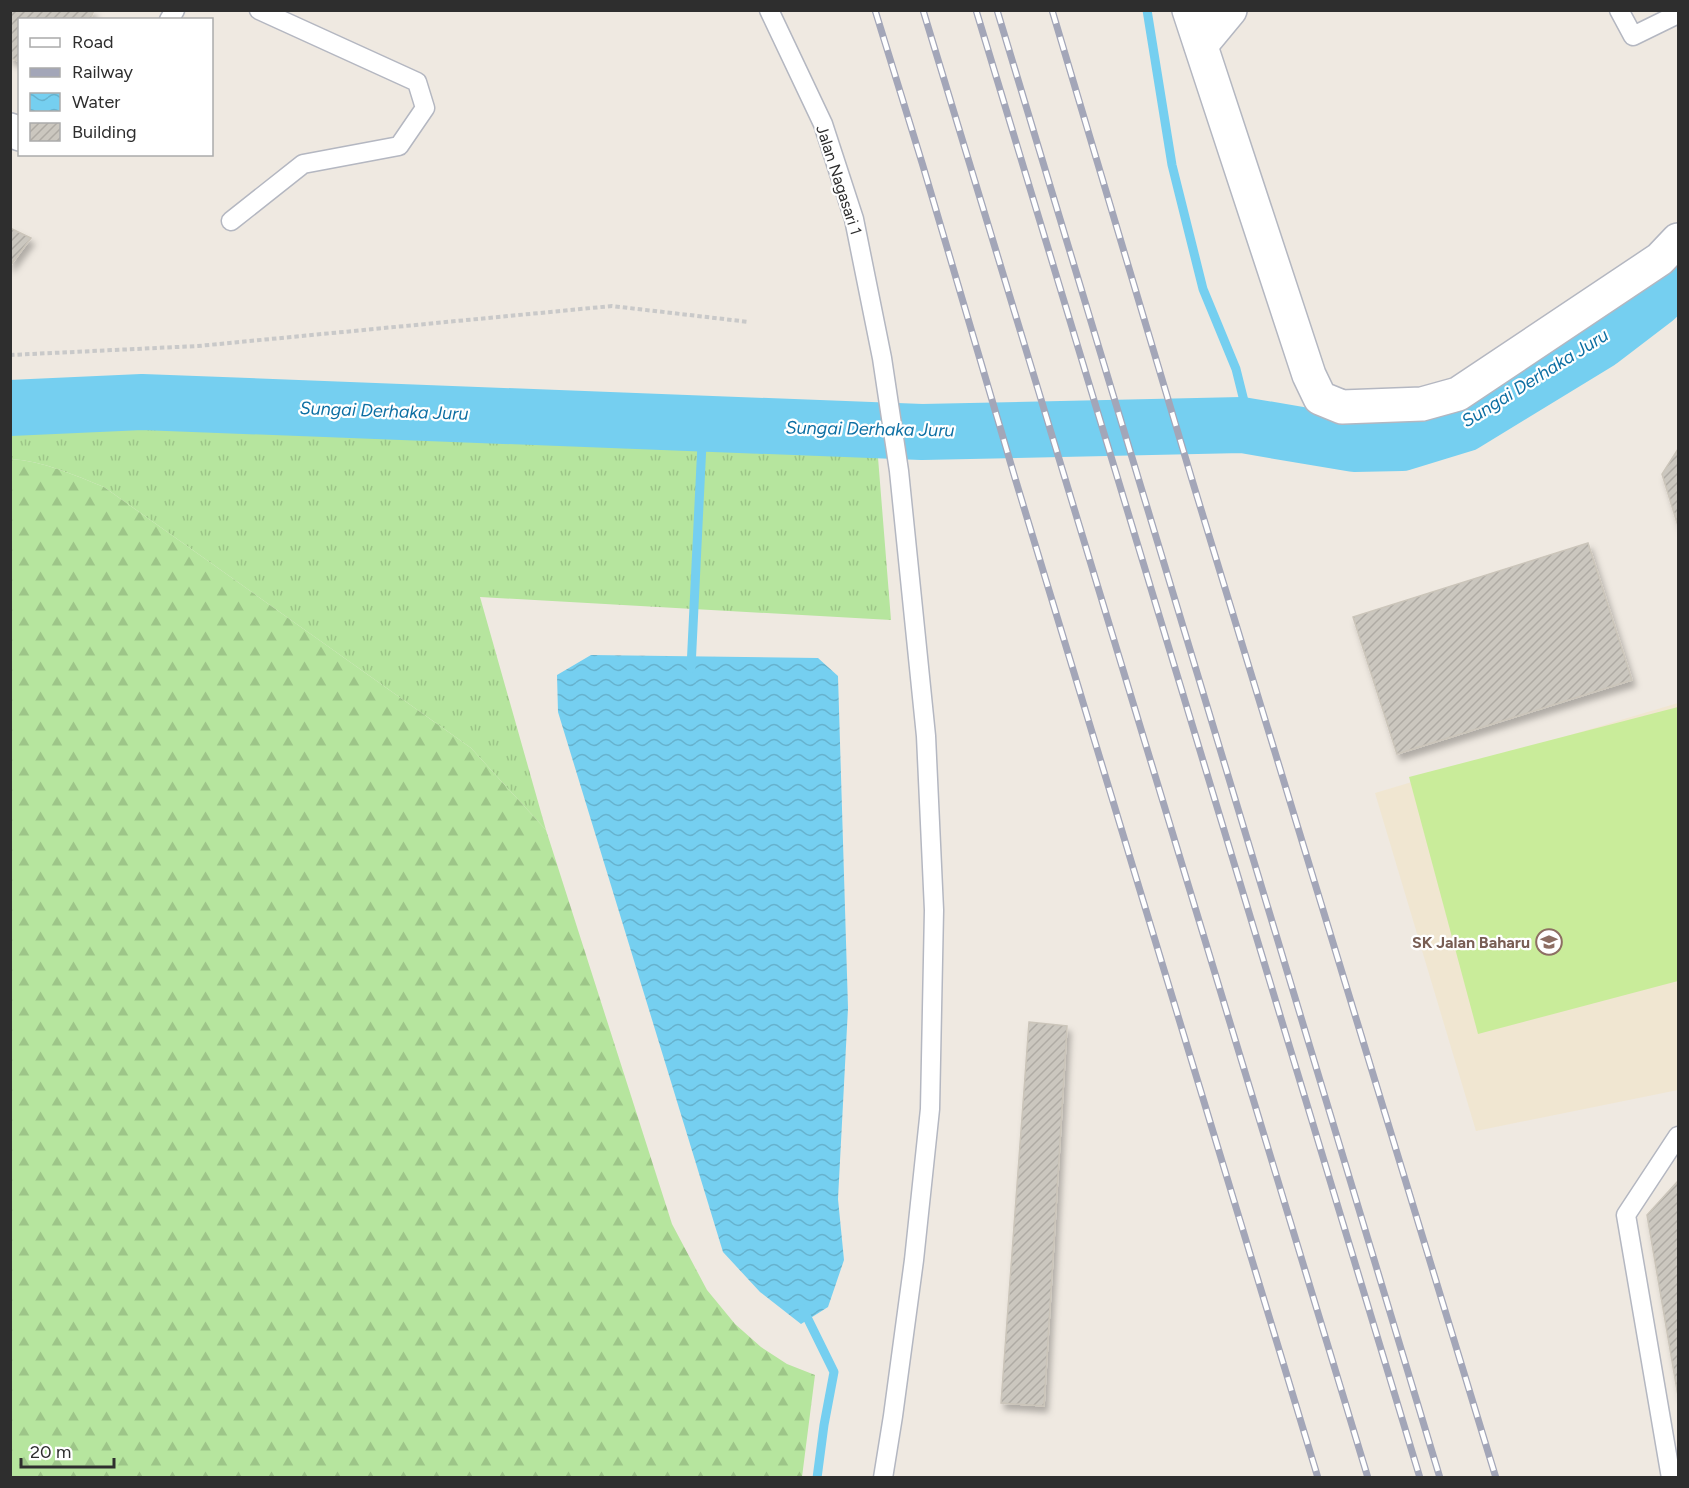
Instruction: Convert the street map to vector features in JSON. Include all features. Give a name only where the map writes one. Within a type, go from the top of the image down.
[{"type":"street","points":[[1189,10],[1309,375],[1320,398],[1342,407],[1422,404],[1458,394],[1660,259],[1678,240]]},
{"type":"street","points":[[1201,45],[1230,10]]},
{"type":"lane","points":[[231,221],[303,164],[399,146],[425,108],[417,82],[259,10]]},
{"type":"lane","name":"Jalan Nagasari 1","points":[[769,10],[823,124],[854,219],[882,358],[899,471],[926,736],[934,910],[930,1109],[914,1260],[883,1478]]},
{"type":"lane","points":[[1619,10],[1633,36],[1678,14]]},
{"type":"lane","points":[[1671,1478],[1626,1215],[1678,1136]]},
{"type":"path","points":[[10,355],[198,346],[612,306],[749,322]]},
{"type":"shaded area","name":"SK Jalan Baharu","points":[[1678,703],[1678,1090],[1476,1131],[1375,793]]},
{"type":"green space","points":[[138,414],[451,430],[877,445],[891,620],[480,597],[546,830],[471,748],[104,487],[47,466],[11,459],[10,418]]},
{"type":"green space","points":[[11,459],[47,466],[104,487],[471,748],[546,830],[672,1224],[707,1290],[735,1324],[761,1347],[787,1364],[815,1375],[802,1477],[11,1477]]},
{"type":"green space","name":"SK Jalan Baharu","points":[[1678,707],[1678,981],[1478,1034],[1409,777]]},
{"type":"water","points":[[591,655],[818,658],[838,676],[848,1008],[838,1199],[844,1260],[828,1307],[801,1324],[760,1292],[723,1252],[558,712],[557,675]]},
{"type":"building","points":[[10,10],[94,10],[91,18],[18,18],[18,61],[10,58]]},
{"type":"building","points":[[10,228],[31,238],[10,266]]},
{"type":"building","points":[[1678,449],[1678,526],[1662,474]]},
{"type":"building","points":[[1588,543],[1632,680],[1397,754],[1353,617]]},
{"type":"building","points":[[1029,1022],[1067,1026],[1044,1406],[1001,1403]]},
{"type":"building","points":[[1678,1181],[1678,1396],[1647,1215]]},
{"type":"waterway","points":[[1147,10],[1172,165],[1203,289],[1236,369],[1246,409],[1242,425]]},
{"type":"waterway","name":"Sungai Derhaka Juru","points":[[10,408],[142,402],[922,432],[1242,425],[1354,444],[1402,443],[1464,424],[1600,341],[1655,299],[1678,277]]},
{"type":"waterway","points":[[691,668],[703,423]]},
{"type":"waterway","points":[[803,1309],[834,1372],[817,1478]]},
{"type":"railway","points":[[875,10],[1318,1478]]},
{"type":"railway","points":[[923,10],[1368,1478]]},
{"type":"railway","points":[[976,10],[1420,1478]]},
{"type":"railway","points":[[997,10],[1440,1478]]},
{"type":"railway","points":[[1052,10],[1193,483],[1496,1478]]},
{"type":"place","name":"SK Jalan Baharu","points":[[1549,942]]}]
